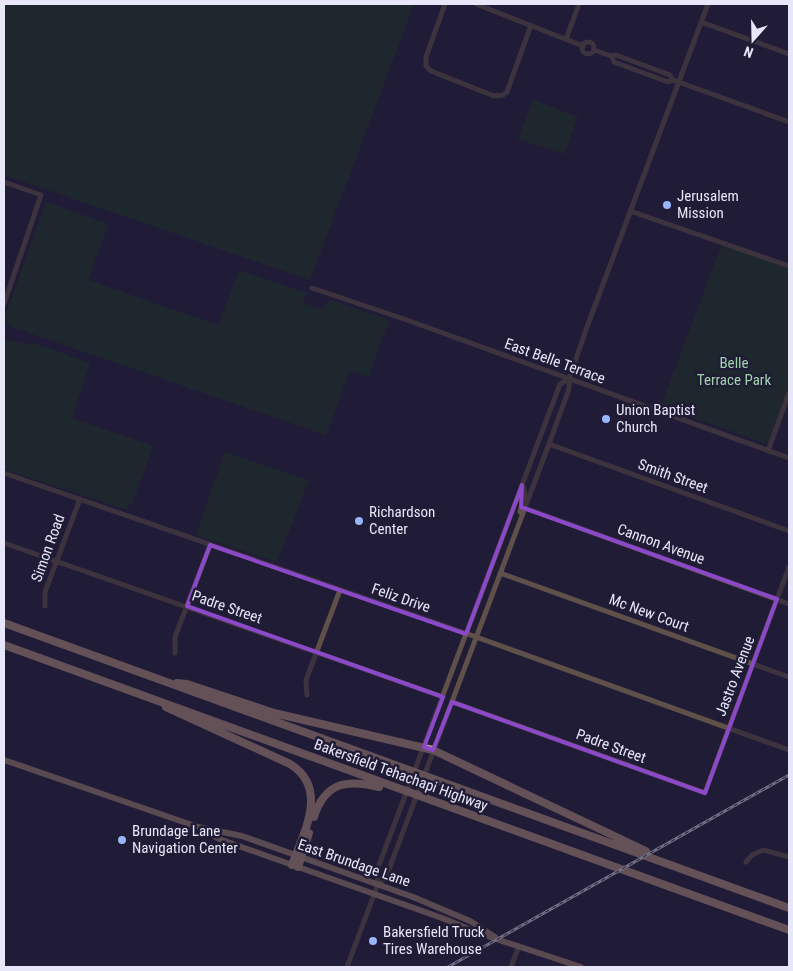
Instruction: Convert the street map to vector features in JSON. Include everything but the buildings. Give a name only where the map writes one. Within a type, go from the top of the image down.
[{"type":"highway","name":"Bakersfield Tehachapi Highway","points":[[4,623],[438,780],[632,847]]},
{"type":"highway","name":"Bakersfield Tehachapi Highway","points":[[4,645],[389,787],[420,796],[789,930]]},
{"type":"highway","points":[[165,682],[187,684],[274,713],[434,750],[665,862],[789,908]]},
{"type":"highway","points":[[156,700],[173,712],[290,764],[300,772],[309,784],[312,805],[295,866]]},
{"type":"highway","points":[[298,856],[316,810],[328,792],[341,784],[355,782],[389,787]]},
{"type":"main road","name":"East Brundage Lane","points":[[4,760],[198,827],[242,836],[378,884],[448,910],[481,926],[495,937]]},
{"type":"main road","name":"East Brundage Lane","points":[[198,827],[219,839],[375,894],[478,933],[495,937],[569,965],[581,967]]},
{"type":"street","points":[[445,4],[426,57],[426,66],[431,71],[494,96],[503,95],[509,85],[531,25]]},
{"type":"street","points":[[476,4],[583,46],[590,42],[594,50],[611,56],[616,55],[670,75],[676,81],[789,122]]},
{"type":"street","points":[[566,39],[579,4]]},
{"type":"street","points":[[378,884],[386,877],[549,444],[569,389],[569,379],[676,81],[708,4]]},
{"type":"street","points":[[701,22],[789,54]]},
{"type":"street","points":[[4,182],[41,195],[4,304]]},
{"type":"street","points":[[630,211],[789,266]]},
{"type":"street","name":"East Belle Terrace","points":[[312,288],[404,319],[789,458]]},
{"type":"street","points":[[347,967],[375,894],[378,884],[376,873],[560,384],[569,379]]},
{"type":"street","points":[[768,451],[789,393]]},
{"type":"street","name":"Smith Street","points":[[549,444],[789,531]]},
{"type":"street","name":"Feliz Drive","points":[[4,473],[476,637],[789,750]]},
{"type":"street","points":[[516,532],[524,493],[522,485]]},
{"type":"street","name":"Simon Road","points":[[46,606],[45,592],[80,499]]},
{"type":"street","name":"Cannon Avenue","points":[[524,508],[789,604]]},
{"type":"street","name":"Padre Street","points":[[4,543],[443,697]]},
{"type":"street","points":[[175,654],[175,637],[210,545]]},
{"type":"street","name":"Jastro Avenue","points":[[705,793],[789,567]]},
{"type":"street","name":"Mc New Court","points":[[500,573],[789,678]]},
{"type":"street","points":[[307,695],[306,680],[340,590]]},
{"type":"street","name":"Padre Street","points":[[452,702],[705,793]]},
{"type":"street","points":[[746,862],[752,855],[763,850],[789,857]]},
{"type":"street","points":[[511,967],[519,946]]},
{"type":"highlighted area","points":[[522,485],[521,507],[777,599],[705,793],[452,702],[433,750],[424,747],[443,697],[187,606],[210,545],[466,634]]},
{"type":"green space","points":[[4,4],[414,4],[310,280],[4,175]]},
{"type":"green space","points":[[533,100],[578,117],[564,154],[518,139]]},
{"type":"green space","points":[[46,202],[109,224],[88,280],[218,325],[239,270],[307,293],[303,303],[321,309],[331,300],[389,320],[369,377],[350,371],[326,435],[9,326],[5,316]]},
{"type":"green space","name":"Belle Terrace Park","points":[[723,241],[789,265],[789,400],[772,446],[661,406]]},
{"type":"green space","points":[[4,339],[25,344],[34,343],[90,363],[72,418],[153,446],[132,505],[130,504],[127,510],[4,469]]},
{"type":"green space","points":[[225,452],[309,480],[277,562],[196,535]]},
{"type":"railway","points":[[448,967],[789,775]]},
{"type":"place","name":"Jerusalem Mission","points":[[667,205]]},
{"type":"place","name":"Union Baptist Church","points":[[606,419]]},
{"type":"place","name":"Richardson Center","points":[[359,521]]},
{"type":"place","name":"Brundage Lane Navigation Center","points":[[122,840]]},
{"type":"place","name":"Bakersfield Truck Tires Warehouse","points":[[373,941]]}]
